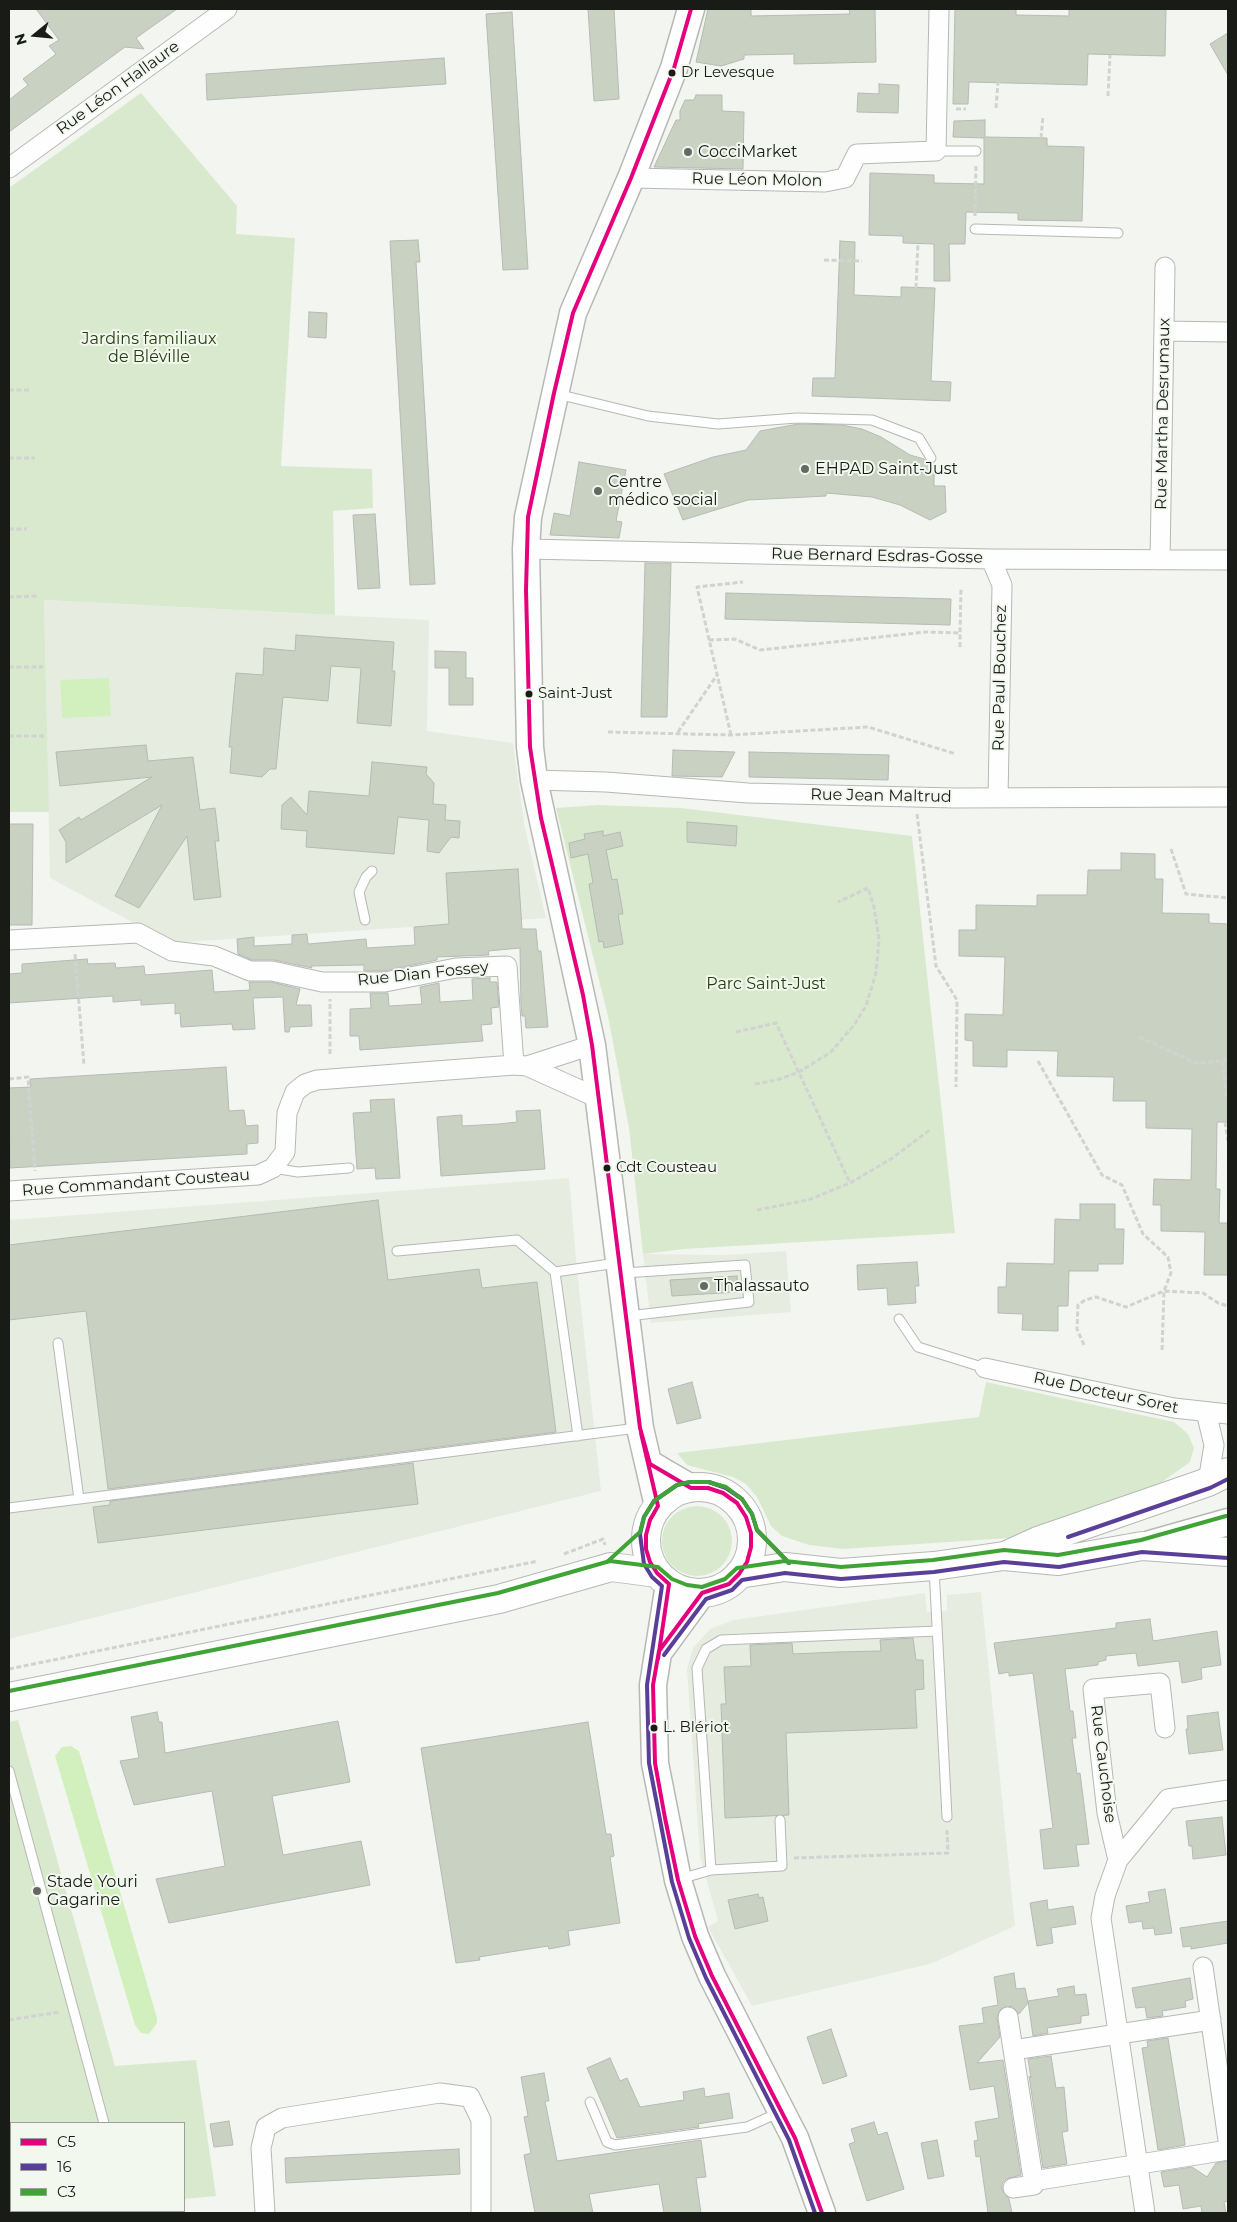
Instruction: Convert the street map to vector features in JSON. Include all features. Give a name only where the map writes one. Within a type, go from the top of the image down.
[{"type":"main road","points":[[1004,1556],[1038,1541],[1218,1477]]},
{"type":"main road","points":[[9,1696],[499,1598],[611,1568],[663,1579],[685,1591],[702,1593],[716,1590],[728,1584],[739,1574],[747,1562],[751,1547],[751,1533],[746,1517],[737,1504],[723,1493],[708,1488],[691,1488],[679,1491],[658,1506],[650,1520],[646,1535],[650,1562],[663,1579]]},
{"type":"main road","points":[[751,1533],[785,1567]]},
{"type":"main road","points":[[611,1568],[646,1535]]},
{"type":"main road","points":[[739,1574],[785,1567],[841,1573],[934,1566],[1004,1556],[1058,1561],[1142,1546],[1228,1552]]},
{"type":"street","name":"Rue Léon Hallaure","points":[[9,168],[227,9]]},
{"type":"street","points":[[658,1506],[650,1464],[640,1428],[628,1316],[592,1045],[534,780],[530,747],[526,549],[528,517],[573,313],[631,178],[674,68],[691,9]]},
{"type":"street","points":[[936,151],[939,9]]},
{"type":"street","name":"Rue Léon Molon","points":[[631,178],[825,182],[845,178],[857,154],[936,151]]},
{"type":"street","name":"Rue Martha Desrumaux","points":[[1160,560],[1165,267]]},
{"type":"street","points":[[1164,331],[1228,332]]},
{"type":"street","name":"Rue Bernard Esdras-Gosse","points":[[526,549],[991,560],[1228,560]]},
{"type":"street","name":"Rue Paul Bouchez","points":[[991,560],[1002,585],[998,798]]},
{"type":"street","name":"Rue Jean Maltrud","points":[[534,780],[606,782],[748,793],[998,798],[1228,797]]},
{"type":"street","name":"Rue Dian Fossey","points":[[9,940],[138,933],[172,951],[214,956],[250,971],[272,971],[322,982],[385,982],[456,968],[507,966],[520,1066]]},
{"type":"street","name":"Rue Commandant Cousteau","points":[[9,1191],[258,1175],[273,1168],[285,1152],[287,1113],[295,1092],[305,1084],[317,1080],[520,1066],[592,1045]]},
{"type":"street","name":"Rue Commandant Cousteau","points":[[520,1066],[600,1099]]},
{"type":"street","name":"Rue Docteur Soret","points":[[985,1368],[1174,1408],[1228,1414]]},
{"type":"street","points":[[1206,1412],[1214,1445],[1218,1477]]},
{"type":"street","points":[[650,1464],[691,1488]]},
{"type":"street","points":[[1142,1546],[1228,1522]]},
{"type":"street","points":[[663,1579],[659,1651],[653,1685],[655,1762],[678,1880],[694,1936],[712,1976],[795,2138],[822,2213]]},
{"type":"street","points":[[659,1651],[702,1593]]},
{"type":"street","name":"Rue Cauchoise","points":[[1118,1860],[1107,1814],[1093,1690],[1160,1683],[1165,1728]]},
{"type":"street","name":"Rue Cauchoise","points":[[1145,2213],[1102,1918],[1104,1896],[1118,1860],[1168,1799],[1228,1790]]},
{"type":"street","points":[[1203,1967],[1228,2140]]},
{"type":"street","points":[[1008,2017],[1034,2185],[1013,2188]]},
{"type":"street","points":[[1013,2050],[1211,2020]]},
{"type":"street","points":[[265,2213],[261,2148],[266,2127],[282,2118],[440,2094],[470,2097],[481,2120],[481,2213]]},
{"type":"street","points":[[1033,2181],[1228,2150]]},
{"type":"lane","points":[[936,151],[976,151]]},
{"type":"lane","points":[[975,229],[1118,232]]},
{"type":"lane","points":[[554,393],[648,416],[718,424],[797,418],[872,420],[919,438],[931,458]]},
{"type":"lane","points":[[365,920],[359,892],[366,877],[372,871]]},
{"type":"lane","points":[[273,1168],[298,1172],[348,1168]]},
{"type":"lane","points":[[397,1251],[517,1240],[555,1272],[578,1436]]},
{"type":"lane","points":[[555,1272],[621,1268],[745,1265],[749,1302],[628,1316]]},
{"type":"lane","points":[[899,1319],[918,1347],[985,1368]]},
{"type":"lane","points":[[58,1343],[79,1499]]},
{"type":"lane","points":[[9,1508],[640,1428]]},
{"type":"lane","points":[[934,1566],[946,1817]]},
{"type":"lane","points":[[711,1870],[697,1668],[706,1648],[721,1640],[937,1631]]},
{"type":"lane","points":[[9,1771],[104,2122]]},
{"type":"lane","points":[[678,1880],[711,1870],[782,1866],[780,1820]]},
{"type":"lane","points":[[590,2102],[607,2142],[615,2145],[748,2127],[781,2112]]},
{"type":"path","points":[[1108,96],[1110,55]]},
{"type":"path","points":[[996,108],[998,82]]},
{"type":"path","points":[[1041,138],[1043,116]]},
{"type":"path","points":[[975,229],[976,151]]},
{"type":"path","points":[[916,288],[918,243]]},
{"type":"path","points":[[824,260],[862,261]]},
{"type":"path","points":[[9,390],[31,390]]},
{"type":"path","points":[[9,458],[35,458]]},
{"type":"path","points":[[9,529],[27,529]]},
{"type":"path","points":[[731,735],[698,587],[742,582]]},
{"type":"path","points":[[960,647],[961,589]]},
{"type":"path","points":[[9,597],[40,596]]},
{"type":"path","points":[[709,640],[735,640],[760,650],[926,632],[960,633]]},
{"type":"path","points":[[9,667],[44,666]]},
{"type":"path","points":[[678,733],[717,675]]},
{"type":"path","points":[[608,732],[731,735],[868,727],[956,754]]},
{"type":"path","points":[[9,736],[44,736]]},
{"type":"path","points":[[915,797],[936,966],[957,1000],[956,1087]]},
{"type":"path","points":[[1172,849],[1186,894],[1228,898]]},
{"type":"path","points":[[755,1084],[799,1072],[831,1052],[854,1025],[866,1006],[876,973],[879,939],[868,888],[838,902]]},
{"type":"path","points":[[74,937],[84,1066]]},
{"type":"path","points":[[330,1054],[331,982]]},
{"type":"path","points":[[736,1032],[776,1023],[850,1183]]},
{"type":"path","points":[[1139,1037],[1196,1063],[1223,1061],[1228,1057]]},
{"type":"path","points":[[1038,1061],[1102,1175],[1122,1184],[1144,1234],[1168,1258],[1171,1273],[1164,1291],[1162,1351]]},
{"type":"path","points":[[1223,1061],[1226,1096]]},
{"type":"path","points":[[9,1078],[28,1077],[36,1190]]},
{"type":"path","points":[[1225,1122],[1228,1142]]},
{"type":"path","points":[[756,1210],[808,1200],[850,1183],[891,1159],[931,1129]]},
{"type":"path","points":[[1084,1345],[1077,1329],[1078,1305],[1085,1300],[1096,1297],[1126,1307],[1164,1291],[1203,1293],[1218,1303],[1228,1306]]},
{"type":"path","points":[[562,1555],[603,1539],[611,1568]]},
{"type":"path","points":[[9,1669],[544,1560]]},
{"type":"path","points":[[783,1858],[948,1853],[946,1817]]},
{"type":"path","points":[[9,2020],[73,2010]]},
{"type":"shaded area","points":[[44,600],[429,620],[427,731],[513,743],[525,828],[546,918],[171,943],[50,878]]},
{"type":"shaded area","points":[[109,678],[111,716],[62,718],[60,680]]},
{"type":"shaded area","points":[[569,1178],[601,1491],[9,1639],[9,1220]]},
{"type":"shaded area","points":[[786,1251],[791,1312],[651,1323],[643,1254],[727,1255]]},
{"type":"shaded area","points":[[981,1592],[1015,1926],[930,1964],[752,2006],[708,1927],[718,1921],[700,1856],[687,1669],[693,1648],[710,1629],[733,1620],[925,1593],[927,1612],[947,1611],[947,1595]]},
{"type":"shaded area","points":[[71,1746],[79,1751],[157,2018],[157,2023],[149,2034],[141,2033],[135,2025],[55,1756],[62,1747]]},
{"type":"green space","name":"Jardins familiaux de Bléville","points":[[141,93],[237,206],[236,234],[295,238],[281,466],[372,469],[373,508],[333,511],[335,615],[44,600],[49,812],[9,812],[9,188]]},
{"type":"green space","name":"Parc Saint-Just","points":[[598,805],[681,808],[912,836],[955,1233],[684,1249],[643,1254],[629,1128],[608,1016],[556,808]]},
{"type":"green space","points":[[986,1382],[1174,1422],[1188,1434],[1194,1448],[1190,1462],[1162,1482],[1009,1538],[843,1549],[809,1545],[782,1536],[771,1526],[757,1497],[746,1484],[733,1477],[687,1465],[677,1453],[979,1417]]},
{"type":"green space","points":[[697,1506],[710,1509],[722,1516],[729,1528],[732,1541],[729,1554],[722,1566],[710,1573],[697,1576],[684,1573],[672,1566],[665,1554],[662,1541],[665,1528],[672,1516],[684,1509]]},
{"type":"green space","name":"Stade Youri Gagarine","points":[[18,1720],[115,2066],[196,2060],[216,2196],[185,2199],[185,2122],[10,2122],[10,2212],[166,2213],[9,2213],[9,1722]]},
{"type":"building","points":[[36,9],[177,9],[136,38],[144,49],[125,47],[9,132],[9,100],[28,85],[23,79],[56,54],[49,46],[59,40]]},
{"type":"building","points":[[588,9],[614,9],[619,99],[594,101]]},
{"type":"building","points":[[708,9],[751,9],[751,16],[850,14],[849,9],[875,9],[876,62],[794,64],[794,54],[744,55],[744,59],[721,66],[696,62]]},
{"type":"building","points":[[955,9],[1016,9],[1016,15],[1069,16],[1069,9],[1166,9],[1165,56],[1088,54],[1087,85],[969,82],[968,104],[953,104]]},
{"type":"building","points":[[512,12],[528,269],[503,270],[486,14]]},
{"type":"building","points":[[1228,33],[1228,75],[1210,44]]},
{"type":"building","points":[[444,58],[446,84],[207,100],[206,74]]},
{"type":"building","points":[[879,84],[899,85],[898,113],[857,112],[858,93],[879,94]]},
{"type":"building","points":[[696,95],[722,95],[722,111],[744,112],[743,169],[654,167],[676,120],[680,120],[680,111],[685,100],[694,100]]},
{"type":"building","points":[[985,120],[985,137],[1047,138],[1047,146],[1084,147],[1082,221],[1018,220],[1018,213],[966,212],[965,244],[949,244],[950,281],[934,281],[934,244],[903,243],[903,236],[869,235],[870,173],[934,175],[934,183],[984,184],[984,138],[953,137],[954,121]]},
{"type":"building","points":[[418,240],[420,262],[416,262],[435,584],[410,585],[390,241]]},
{"type":"building","points":[[840,241],[855,242],[854,295],[901,297],[901,287],[935,288],[931,381],[951,382],[950,401],[812,396],[813,378],[835,378]]},
{"type":"building","points":[[309,312],[327,313],[326,338],[308,337]]},
{"type":"building","name":"EHPAD Saint-Just","points":[[798,424],[842,425],[862,429],[881,437],[910,455],[924,459],[928,464],[934,463],[934,486],[945,486],[946,512],[930,520],[900,505],[872,497],[826,493],[826,496],[748,500],[683,520],[664,474],[713,457],[746,450],[760,431]]},
{"type":"building","name":"Centre médico social","points":[[579,462],[626,470],[616,521],[622,522],[619,538],[550,535],[554,513],[570,516]]},
{"type":"building","points":[[375,514],[380,588],[358,589],[353,515]]},
{"type":"building","points":[[645,563],[671,563],[667,717],[641,717]]},
{"type":"building","points":[[726,593],[951,599],[950,625],[725,619]]},
{"type":"building","points":[[296,635],[394,642],[392,671],[395,671],[391,726],[357,723],[361,668],[331,666],[328,701],[283,697],[276,769],[270,769],[262,777],[230,773],[232,747],[229,747],[236,673],[263,675],[264,648],[295,651]]},
{"type":"building","points":[[435,651],[466,652],[466,678],[473,678],[473,705],[449,705],[449,668],[435,668]]},
{"type":"building","points":[[146,745],[148,761],[193,757],[200,810],[215,808],[219,841],[215,841],[221,897],[194,900],[187,836],[139,908],[115,896],[162,805],[66,863],[66,842],[59,830],[79,817],[81,820],[152,777],[60,786],[56,752]]},
{"type":"building","points":[[673,750],[735,752],[722,777],[672,776]]},
{"type":"building","points":[[749,752],[889,755],[888,780],[749,777]]},
{"type":"building","points":[[372,762],[427,767],[426,774],[434,783],[433,804],[446,805],[445,820],[460,821],[459,838],[451,837],[439,853],[427,851],[429,820],[398,817],[394,854],[306,847],[307,831],[281,829],[282,805],[291,797],[307,815],[309,791],[369,796]]},
{"type":"building","points":[[687,822],[737,826],[736,846],[687,842]]},
{"type":"building","points":[[9,824],[33,824],[32,925],[9,925]]},
{"type":"building","points":[[603,831],[603,836],[620,832],[623,846],[606,850],[612,880],[617,879],[623,914],[618,914],[623,944],[604,948],[603,941],[599,942],[589,884],[593,883],[588,854],[571,858],[569,843],[585,839],[584,834]]},
{"type":"building","points":[[1121,853],[1155,854],[1155,879],[1163,879],[1162,913],[1209,914],[1209,923],[1228,924],[1228,1122],[1217,1122],[1216,1189],[1220,1189],[1219,1223],[1228,1223],[1228,1275],[1204,1275],[1205,1232],[1161,1231],[1161,1205],[1153,1205],[1154,1179],[1191,1180],[1192,1129],[1146,1128],[1146,1101],[1113,1101],[1114,1077],[1057,1076],[1058,1051],[1007,1050],[1007,1067],[973,1066],[973,1041],[965,1040],[965,1014],[1003,1015],[1005,957],[959,956],[959,930],[976,930],[976,905],[1037,906],[1037,895],[1087,895],[1088,870],[1121,870]]},
{"type":"building","points":[[518,869],[522,929],[536,929],[538,951],[541,951],[548,1027],[526,1028],[525,1016],[522,1016],[521,1006],[520,948],[488,951],[489,955],[437,957],[437,960],[384,971],[364,971],[364,965],[311,966],[312,968],[274,960],[252,960],[238,954],[237,939],[254,937],[254,946],[292,944],[292,935],[307,934],[308,944],[366,939],[367,948],[415,945],[414,927],[449,924],[446,873]]},
{"type":"building","points":[[87,959],[88,964],[115,963],[116,968],[144,966],[145,975],[212,970],[214,992],[250,990],[249,982],[271,982],[300,989],[296,1005],[311,1005],[312,1026],[290,1027],[289,1032],[285,1032],[283,997],[253,998],[255,1029],[233,1030],[232,1024],[181,1027],[180,1013],[175,1014],[175,1003],[141,1005],[141,1000],[113,1002],[113,996],[9,1003],[9,974],[22,973],[22,964]]},
{"type":"building","points":[[490,978],[490,982],[497,982],[499,1007],[491,1008],[492,1024],[481,1025],[483,1041],[360,1050],[359,1036],[350,1036],[350,1009],[371,1008],[370,993],[388,993],[389,1006],[422,1004],[420,987],[439,983],[440,1002],[473,1000],[472,979]]},
{"type":"building","points":[[226,1067],[229,1111],[244,1110],[246,1126],[258,1125],[258,1143],[247,1144],[247,1154],[10,1168],[9,1088],[31,1087],[30,1079]]},
{"type":"building","points":[[394,1099],[400,1178],[376,1179],[375,1168],[357,1169],[353,1113],[371,1112],[370,1100]]},
{"type":"building","points":[[540,1110],[545,1169],[441,1176],[437,1117],[462,1115],[462,1126],[499,1124],[517,1122],[516,1111]]},
{"type":"building","points":[[378,1200],[388,1280],[479,1269],[482,1288],[537,1282],[556,1432],[108,1489],[86,1311],[9,1320],[9,1245]]},
{"type":"building","points":[[1080,1204],[1115,1204],[1115,1229],[1124,1229],[1123,1264],[1098,1264],[1098,1271],[1069,1271],[1068,1306],[1058,1306],[1058,1331],[1022,1330],[1023,1314],[998,1313],[998,1287],[1006,1287],[1007,1263],[1054,1264],[1055,1219],[1080,1220]]},
{"type":"building","points":[[917,1262],[919,1286],[915,1286],[916,1303],[888,1305],[887,1288],[858,1290],[857,1265]]},
{"type":"building","name":"Thalassauto","points":[[737,1276],[738,1292],[672,1296],[670,1280]]},
{"type":"building","points":[[692,1382],[701,1418],[677,1424],[668,1389]]},
{"type":"building","points":[[413,1463],[418,1504],[98,1543],[93,1507],[110,1505],[110,1501]]},
{"type":"building","points":[[1150,1619],[1153,1641],[1217,1631],[1221,1665],[1201,1668],[1202,1679],[1182,1683],[1179,1661],[1138,1666],[1136,1653],[1106,1656],[1106,1660],[1098,1662],[1098,1665],[1065,1669],[1070,1711],[1073,1711],[1076,1738],[1072,1738],[1077,1774],[1080,1773],[1089,1844],[1076,1845],[1079,1866],[1044,1869],[1040,1830],[1053,1828],[1033,1673],[1009,1676],[1009,1672],[999,1674],[994,1643],[1116,1628],[1116,1623]]},
{"type":"building","points":[[913,1638],[916,1660],[923,1660],[924,1689],[915,1690],[917,1728],[786,1733],[789,1815],[725,1818],[721,1704],[726,1704],[724,1667],[751,1666],[750,1645],[792,1643],[793,1654],[881,1651],[880,1640]]},
{"type":"building","points":[[157,1712],[159,1722],[162,1722],[165,1753],[338,1721],[350,1782],[272,1796],[283,1855],[361,1841],[370,1885],[169,1923],[156,1879],[225,1866],[212,1791],[134,1805],[120,1761],[139,1758],[131,1717]]},
{"type":"building","points":[[1218,1712],[1223,1750],[1189,1754],[1186,1729],[1188,1729],[1187,1716]]},
{"type":"building","points":[[588,1722],[606,1834],[611,1834],[614,1856],[610,1857],[620,1923],[568,1931],[570,1945],[549,1949],[548,1946],[479,1957],[480,1960],[456,1963],[421,1748]]},
{"type":"building","points":[[1222,1817],[1226,1855],[1193,1859],[1192,1846],[1189,1846],[1186,1821]]},
{"type":"building","points":[[1165,1889],[1172,1933],[1155,1935],[1154,1928],[1143,1929],[1142,1921],[1129,1923],[1126,1906],[1150,1902],[1148,1892]]},
{"type":"building","points":[[758,1894],[759,1898],[763,1897],[768,1921],[735,1929],[728,1900]]},
{"type":"building","points":[[1047,1900],[1048,1910],[1073,1906],[1076,1924],[1051,1928],[1053,1943],[1037,1946],[1030,1903]]},
{"type":"building","points":[[1228,1921],[1228,1943],[1191,1949],[1191,1946],[1183,1947],[1180,1928]]},
{"type":"building","points":[[1014,1973],[1016,1989],[1025,1988],[1028,2003],[1019,2014],[1012,2006],[1001,2009],[997,2018],[1000,2037],[977,2063],[1003,2060],[1021,2175],[1006,2179],[1002,2184],[1002,2190],[1009,2199],[1012,2213],[988,2213],[980,2156],[976,2157],[974,2141],[978,2140],[975,2122],[999,2118],[994,2086],[970,2090],[959,2026],[984,2023],[982,2008],[998,2005],[994,1977]]},
{"type":"building","points":[[1190,1978],[1193,1999],[1185,2001],[1186,2007],[1162,2011],[1163,2016],[1147,2018],[1145,2007],[1136,2008],[1132,1988]]},
{"type":"building","points":[[1074,1986],[1075,1995],[1086,1994],[1089,2015],[1081,2016],[1081,2023],[1047,2028],[1048,2033],[1033,2036],[1028,2001],[1059,1996],[1057,1989]]},
{"type":"building","points":[[831,2029],[847,2076],[823,2084],[807,2037]]},
{"type":"building","points":[[1168,2038],[1185,2145],[1158,2150],[1142,2048],[1148,2047],[1147,2041]]},
{"type":"building","points":[[1051,2056],[1056,2088],[1064,2087],[1068,2131],[1062,2132],[1067,2164],[1043,2168],[1028,2059]]},
{"type":"building","points":[[610,2058],[620,2081],[627,2078],[640,2107],[684,2100],[683,2092],[704,2088],[705,2097],[729,2093],[733,2118],[698,2124],[699,2127],[617,2138],[587,2068]]},
{"type":"building","points":[[544,2073],[549,2101],[545,2101],[557,2161],[701,2140],[706,2177],[696,2178],[701,2213],[664,2213],[659,2184],[589,2194],[593,2213],[535,2213],[524,2155],[531,2153],[524,2117],[528,2116],[521,2077]]},
{"type":"building","points":[[229,2121],[233,2145],[214,2147],[210,2124]]},
{"type":"building","points":[[874,2122],[878,2135],[887,2132],[904,2189],[867,2201],[849,2144],[855,2142],[851,2129]]},
{"type":"building","points":[[937,2140],[944,2176],[928,2179],[921,2143]]},
{"type":"building","points":[[459,2149],[460,2174],[286,2183],[285,2158]]},
{"type":"building","points":[[1228,2161],[1228,2201],[1224,2202],[1226,2213],[1202,2213],[1201,2206],[1183,2209],[1179,2185],[1164,2187],[1161,2172],[1192,2167],[1207,2177],[1216,2163]]},
{"type":"transit line","name":"C5","points":[[691,9],[674,68],[631,178],[573,313],[554,393],[528,517],[526,590],[530,747],[541,818],[583,995],[592,1045],[640,1428],[650,1464],[691,1488],[708,1488],[723,1493],[737,1503],[746,1517],[751,1533],[751,1547],[747,1562],[739,1574],[729,1584],[702,1593],[659,1651],[653,1685],[655,1763],[665,1818],[678,1880],[695,1936],[712,1976],[795,2138],[822,2213]]},
{"type":"transit line","name":"C5","points":[[641,1433],[658,1506],[650,1520],[646,1535],[646,1549],[650,1562],[657,1573],[669,1584],[658,1659]]},
{"type":"transit line","name":"16","points":[[1068,1537],[1210,1488],[1228,1479]]},
{"type":"transit line","name":"16","points":[[789,1563],[757,1530],[752,1514],[742,1499],[726,1488],[709,1482],[690,1482],[677,1485],[654,1501],[644,1517],[640,1534],[644,1564],[652,1577],[662,1586],[647,1685],[649,1763],[672,1882],[689,1938],[706,1978],[789,2140],[815,2213]]},
{"type":"transit line","name":"C3","points":[[607,1562],[640,1532],[644,1517],[654,1501],[677,1485],[690,1482],[708,1482],[726,1487],[742,1499],[752,1514],[757,1530],[789,1563]]},
{"type":"transit line","name":"C3","points":[[9,1691],[498,1593],[610,1561],[658,1567],[672,1579],[687,1585],[702,1587],[725,1579],[737,1568],[785,1561],[841,1567],[933,1560],[1004,1550],[1058,1555],[1141,1540],[1226,1516]]},
{"type":"transit line","name":"16","points":[[664,1655],[706,1599],[732,1590],[742,1580],[785,1573],[841,1579],[934,1572],[1004,1562],[1059,1567],[1142,1552],[1228,1558]]},
{"type":"place","name":"Dr Levesque","points":[[672,73]]},
{"type":"place","name":"CocciMarket","points":[[688,152]]},
{"type":"place","name":"EHPAD Saint-Just","points":[[805,469]]},
{"type":"place","name":"Centre médico social","points":[[598,491]]},
{"type":"place","name":"Saint-Just","points":[[529,694]]},
{"type":"place","name":"Cdt Cousteau","points":[[607,1168]]},
{"type":"place","name":"Thalassauto","points":[[704,1286]]},
{"type":"place","name":"L. Blériot","points":[[654,1728]]},
{"type":"place","name":"Stade Youri Gagarine","points":[[37,1891]]}]
